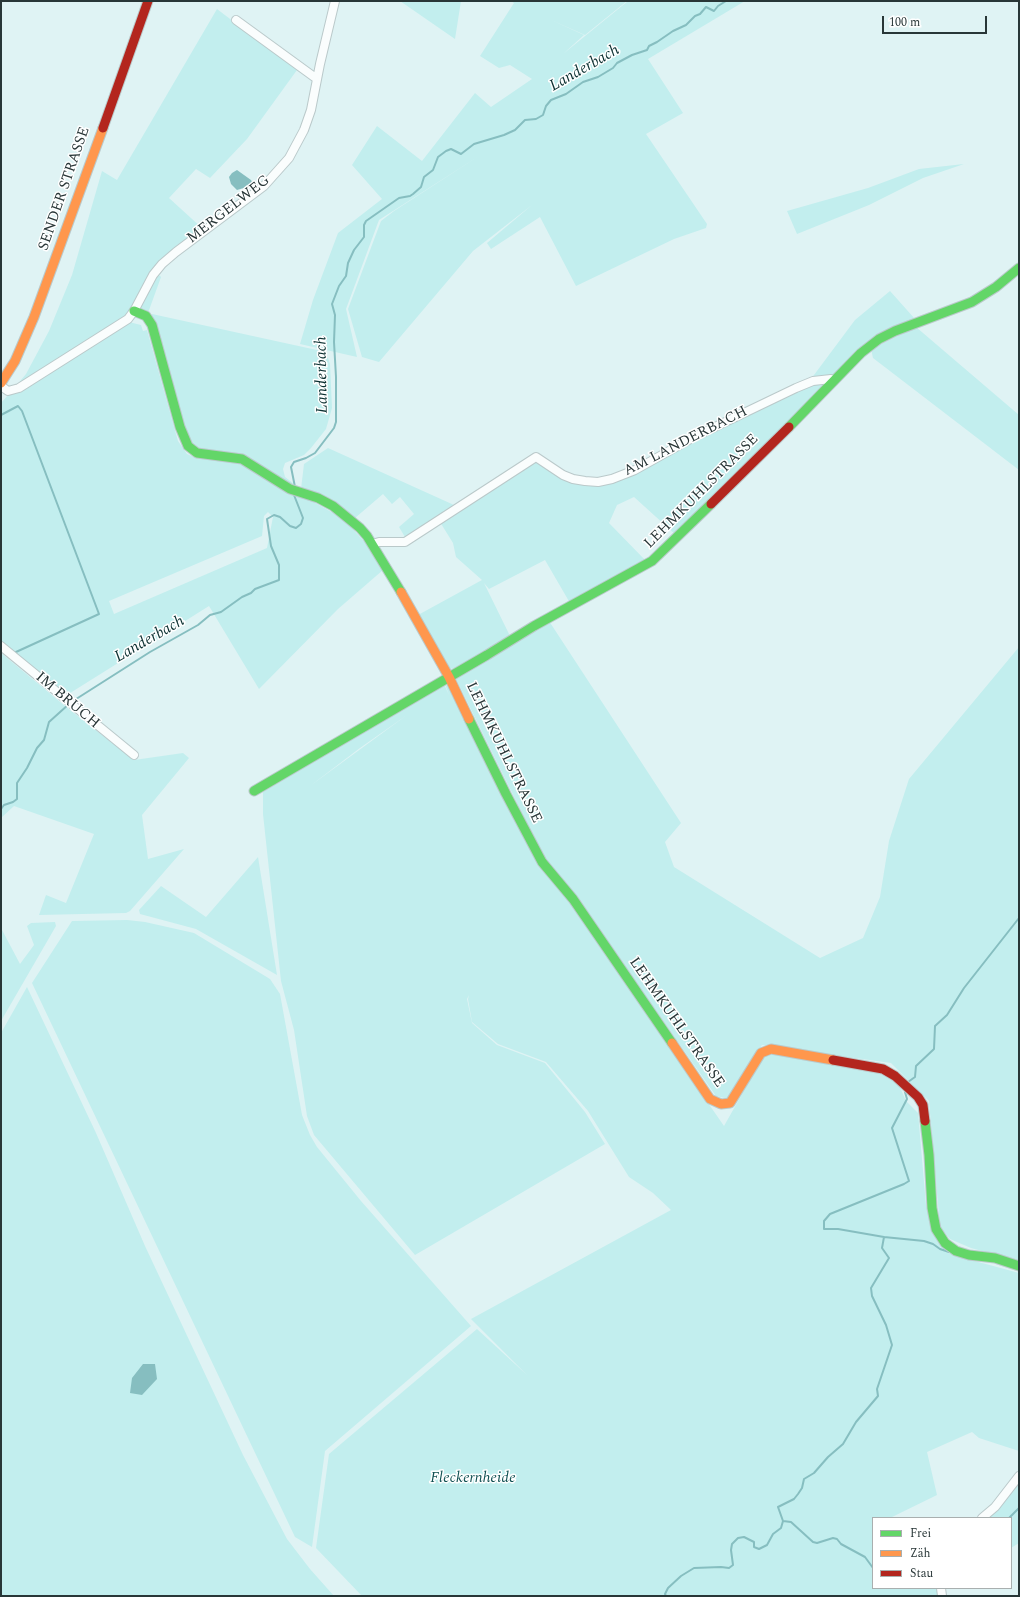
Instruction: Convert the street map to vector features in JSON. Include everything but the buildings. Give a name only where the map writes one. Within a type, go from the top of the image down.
[{"type":"street","name":"SENDER STRASSE","points":[[1,384],[15,361],[34,317],[148,1]]},
{"type":"street","name":"MERGELWEG","points":[[134,311],[152,275],[162,264],[264,186],[289,158],[304,130],[311,110],[335,1]]},
{"type":"street","points":[[236,20],[317,79]]},
{"type":"street","name":"LEHMKUHLSTRASSE","points":[[254,791],[350,733],[449,677],[534,626],[652,561],[861,353],[880,339],[895,332],[972,302],[996,287],[1019,268]]},
{"type":"street","points":[[1,384],[8,390],[19,388],[128,320],[134,311]]},
{"type":"street","name":"LEHMKUHLSTRASSE","points":[[134,311],[146,316],[152,325],[180,427],[188,446],[197,453],[242,459],[290,489],[318,498],[333,506],[360,528],[372,544],[449,677],[506,794],[542,862],[573,899],[710,1099],[721,1104],[730,1103],[761,1053],[771,1049],[883,1069],[895,1076],[918,1097],[923,1106],[929,1155],[932,1208],[936,1229],[945,1243],[956,1251],[970,1255],[995,1258],[1019,1266]]},
{"type":"street","name":"AM LANDERBACH","points":[[372,544],[379,542],[405,542],[536,457],[563,475],[573,479],[585,482],[598,482],[612,479],[635,470],[694,437],[796,388],[813,381],[834,380]]},
{"type":"street","name":"IM BRUCH","points":[[1,646],[134,755]]},
{"type":"street","points":[[983,1517],[995,1508],[1019,1476]]},
{"type":"green space","points":[[400,1],[461,1],[455,39]]},
{"type":"green space","points":[[511,1],[627,1],[585,35],[549,19],[584,35],[563,54],[628,1],[745,1],[648,59],[683,113],[646,134],[707,224],[706,228],[674,239],[576,286],[540,217],[491,249],[487,243],[532,205],[473,251],[379,362],[362,357],[348,309],[381,221],[482,154],[379,220],[346,309],[357,357],[300,344],[313,300],[338,233],[382,199],[352,165],[377,126],[422,161],[475,93],[491,107],[532,79],[510,65],[499,68],[480,56],[514,3]]},
{"type":"green space","points":[[217,9],[297,70],[247,139],[210,178],[196,169],[169,198],[203,229],[174,249],[126,317],[16,386],[26,374],[49,331],[72,275],[102,171],[117,180]]},
{"type":"green space","points":[[964,164],[923,178],[869,205],[797,234],[787,211],[868,188],[919,169]]},
{"type":"green space","points":[[157,273],[161,277],[148,313],[139,308]]},
{"type":"green space","points":[[890,291],[915,319],[831,376],[811,379],[855,320]]},
{"type":"green space","points":[[152,314],[326,352],[330,364],[332,408],[326,429],[311,448],[304,455],[285,463],[283,469],[285,477],[293,483],[294,488],[245,457],[199,450],[190,443],[152,320]]},
{"type":"green space","points":[[129,322],[141,325],[143,331],[147,330],[178,441],[187,454],[196,458],[242,462],[344,519],[369,547],[383,570],[338,609],[259,689],[209,606],[67,695],[1,641],[1,403],[9,394],[18,393]],"holes":[[[268,512],[273,517],[267,548],[114,614],[109,601],[262,536],[264,516]]]},
{"type":"green space","points":[[916,327],[1019,415],[1019,470],[873,358],[871,349]]},
{"type":"green space","points":[[823,383],[825,387],[676,535],[634,497],[617,505],[609,523],[647,562],[570,603],[545,560],[489,589],[484,583],[510,636],[455,669],[447,668],[418,615],[482,580],[456,557],[453,543],[440,522],[537,461],[552,473],[566,480],[597,484],[807,387]]},
{"type":"green space","points":[[328,448],[454,505],[405,537],[399,527],[414,514],[400,497],[392,504],[383,494],[355,518],[301,489],[304,464]]},
{"type":"green space","points":[[549,621],[681,823],[665,842],[674,867],[820,958],[863,938],[880,897],[889,841],[909,779],[1019,647],[1019,1261],[971,1248],[950,1239],[940,1227],[929,1101],[891,1063],[762,1045],[729,1099],[716,1096],[576,897],[545,860],[455,677]]},
{"type":"green space","points":[[1,653],[134,760],[183,753],[189,758],[142,815],[148,859],[184,849],[130,911],[126,913],[39,915],[46,895],[66,903],[94,834],[14,806],[1,818]]},
{"type":"green space","name":"Fleckernheide","points":[[444,684],[449,695],[445,684],[450,689],[569,902],[724,1126],[763,1057],[773,1054],[886,1074],[899,1085],[906,1101],[918,1113],[926,1205],[934,1235],[971,1260],[1019,1273],[1019,1451],[979,1438],[972,1432],[927,1452],[937,1495],[892,1517],[872,1517],[872,1589],[943,1589],[937,1592],[937,1596],[362,1596],[316,1548],[329,1454],[477,1329],[527,1375],[471,1319],[671,1210],[653,1193],[629,1177],[588,1111],[546,1062],[498,1044],[472,1022],[468,999],[469,995],[467,999],[472,1023],[497,1045],[545,1063],[585,1112],[605,1144],[415,1255],[314,1135],[307,1116],[294,1030],[281,981],[263,814],[263,792]],"holes":[[[407,715],[310,786],[360,748]]]},
{"type":"green space","points":[[258,857],[277,975],[196,929],[140,914],[139,910],[161,886],[206,917]]},
{"type":"green space","points":[[127,920],[145,922],[194,933],[270,979],[280,994],[302,1115],[310,1135],[317,1147],[361,1201],[471,1326],[325,1451],[312,1547],[295,1537],[32,983],[72,921]]},
{"type":"green space","points":[[55,922],[56,926],[1,1021],[1,928],[20,964],[34,945],[27,926],[31,923]]},
{"type":"green space","points":[[27,987],[96,1133],[145,1246],[243,1455],[287,1539],[310,1569],[334,1596],[1,1596],[1,1033]]},
{"type":"green space","points":[[1019,1480],[1019,1543],[1012,1547],[1012,1517],[987,1517]]},
{"type":"shaded area","points":[[237,170],[251,180],[252,182],[250,186],[237,190],[231,184],[229,177]]},
{"type":"shaded area","points":[[143,1364],[155,1364],[157,1379],[142,1395],[130,1393],[132,1378]]},
{"type":"waterway","name":"Landerbach","points":[[295,487],[291,467],[294,462],[315,453],[334,428],[336,422],[334,342],[335,315],[332,304],[339,286],[346,276],[348,263],[354,250],[364,237],[364,225],[366,221],[399,198],[413,194],[421,187],[424,177],[433,170],[438,157],[446,151],[451,149],[461,154],[474,144],[515,130],[525,120],[536,119],[543,115],[546,106],[551,100],[566,94],[583,82],[598,77],[613,68],[617,63],[632,55],[647,50],[649,46],[686,25],[706,7],[714,11],[718,6],[726,1]]},
{"type":"waterway","points":[[1,415],[18,406],[22,411],[99,614],[16,652]]},
{"type":"waterway","name":"Landerbach","points":[[73,701],[150,652],[198,625],[210,615],[221,612],[255,589],[279,580],[279,565],[271,546],[267,519],[274,515],[280,517],[290,526],[296,528],[301,524],[303,518],[294,495]]},
{"type":"waterway","name":"Landerbach","points":[[1,809],[4,805],[17,799],[17,783],[27,768],[37,748],[44,740],[49,722],[69,704]]},
{"type":"waterway","points":[[908,1082],[915,1077],[916,1066],[934,1049],[935,1026],[947,1015],[964,988],[1019,918]]},
{"type":"waterway","points":[[884,1237],[838,1229],[824,1229],[824,1221],[830,1214],[909,1181],[892,1128],[907,1099],[905,1092]]},
{"type":"waterway","points":[[783,1521],[778,1507],[794,1499],[802,1488],[804,1479],[814,1473],[828,1457],[843,1444],[856,1422],[878,1396],[877,1389],[892,1345],[886,1325],[872,1296],[871,1288],[889,1258],[882,1248],[884,1237],[924,1241],[949,1252]]},
{"type":"waterway","points":[[1010,1517],[1019,1508]]},
{"type":"waterway","points":[[666,1596],[665,1594],[668,1588],[681,1576],[694,1568],[729,1568],[733,1565],[731,1550],[732,1544],[738,1538],[744,1537],[754,1542],[754,1547],[759,1549],[767,1545],[773,1534],[781,1528],[783,1521],[791,1522],[813,1542],[817,1543],[833,1538],[837,1539],[841,1544],[865,1557],[872,1567]]},
{"type":"traffic: fast","points":[[789,427],[861,353],[879,339],[895,331],[972,302],[996,287],[1019,268]]},
{"type":"traffic: fast","points":[[134,311],[146,316],[152,325],[180,427],[188,446],[197,453],[242,459],[290,489],[318,498],[333,506],[360,528],[367,536],[401,592]]},
{"type":"traffic: fast","points":[[254,791],[534,626],[652,561],[711,504]]},
{"type":"traffic: fast","points":[[469,719],[542,862],[573,899],[672,1043]]},
{"type":"traffic: fast","points":[[925,1121],[929,1155],[932,1208],[936,1229],[945,1243],[956,1251],[969,1255],[995,1258],[1019,1266]]},
{"type":"traffic: slow","points":[[1,383],[15,361],[34,317],[103,128]]},
{"type":"traffic: slow","points":[[401,592],[449,677],[469,719]]},
{"type":"traffic: slow","points":[[672,1043],[710,1099],[721,1104],[730,1103],[761,1053],[771,1049],[833,1060]]},
{"type":"traffic: jam","points":[[103,128],[148,1]]},
{"type":"traffic: jam","points":[[711,504],[789,427]]},
{"type":"traffic: jam","points":[[833,1060],[883,1069],[895,1076],[918,1097],[923,1105],[925,1121]]}]
